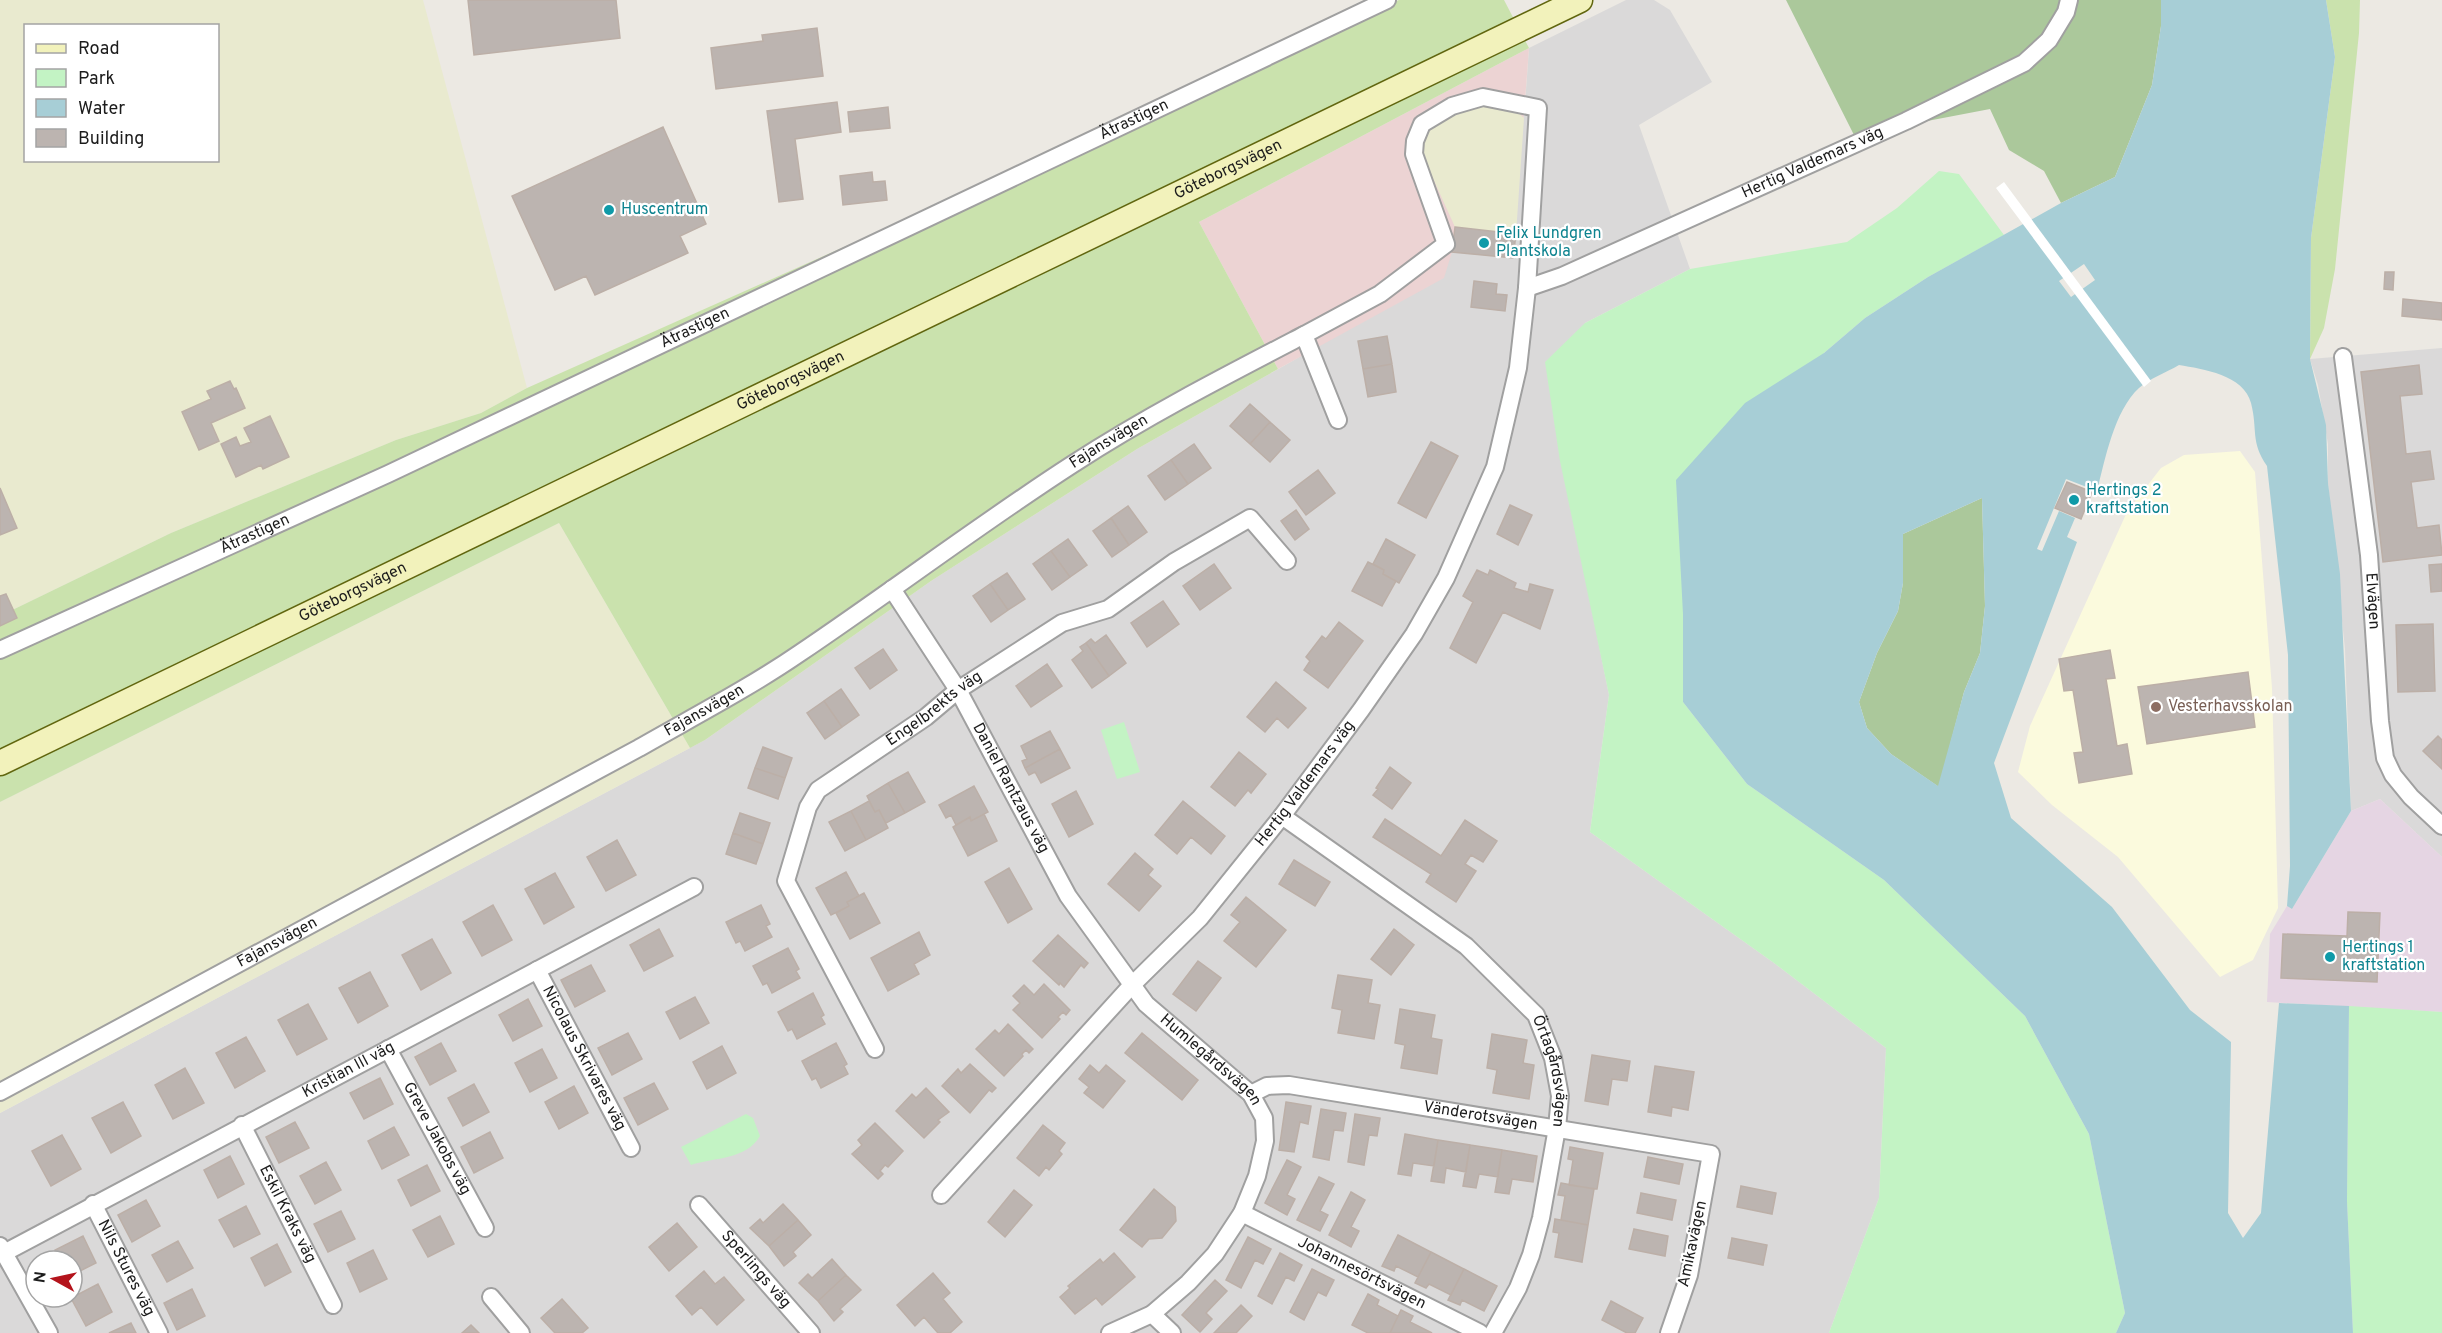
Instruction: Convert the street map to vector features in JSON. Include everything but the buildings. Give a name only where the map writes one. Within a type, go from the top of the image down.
[{"type":"main road","name":"Göteborgsvägen","points":[[0,763],[1580,0]]},
{"type":"street","name":"Ätrastigen","points":[[0,650],[388,474],[963,199],[1387,0]]},
{"type":"street","name":"Hertig Valdemars väg","points":[[1527,288],[1563,276],[1895,126],[2024,63],[2049,40],[2066,12],[2069,0]]},
{"type":"street","name":"Fajansvägen","points":[[0,1092],[659,737],[798,654],[1075,463],[1176,402],[1380,294],[1446,244],[1414,154],[1415,141],[1422,124],[1452,106],[1483,97],[1538,108]]},
{"type":"street","name":"Hertig Valdemars väg","points":[[941,1196],[1132,985],[1200,918],[1282,816],[1414,634],[1446,578],[1495,467],[1518,368],[1527,288],[1538,108]]},
{"type":"street","points":[[1304,335],[1338,420]]},
{"type":"street","name":"Elvägen","points":[[2343,357],[2369,555],[2380,721],[2385,758],[2393,775],[2411,797],[2442,826]]},
{"type":"street","name":"Engelbrekts väg","points":[[875,1049],[786,881],[808,807],[818,790],[926,717],[958,690],[1062,623],[1108,609],[1174,562],[1250,518],[1287,561]]},
{"type":"street","name":"Daniel Rantzaus väg","points":[[892,589],[958,690],[1059,884],[1132,985]]},
{"type":"street","name":"Örtagårdsvägen","points":[[1282,816],[1466,946],[1536,1015],[1553,1058],[1560,1096],[1557,1128],[1541,1218],[1530,1255],[1518,1287],[1493,1333]]},
{"type":"street","name":"Kristian III väg","points":[[2,1250],[694,887]]},
{"type":"street","name":"Nicolaus Skrivares väg","points":[[537,970],[631,1148]]},
{"type":"street","name":"Humlegårdsvägen","points":[[1110,1333],[1152,1314],[1188,1283],[1215,1254],[1242,1213],[1257,1176],[1265,1141],[1264,1118],[1251,1094],[1146,1004],[1132,985]]},
{"type":"street","name":"Greve Jakobs väg","points":[[388,1049],[485,1228]]},
{"type":"street","name":"Vänderotsvägen","points":[[1251,1094],[1267,1086],[1289,1085],[1711,1154]]},
{"type":"street","name":"Eskil Kraks väg","points":[[242,1125],[333,1305]]},
{"type":"street","name":"Amikavägen","points":[[1669,1333],[1689,1275],[1711,1154]]},
{"type":"street","name":"Nils Stures väg","points":[[93,1204],[159,1333]]},
{"type":"street","name":"Sperlings väg","points":[[699,1205],[811,1333]]},
{"type":"street","name":"Johannesörtsvägen","points":[[1242,1213],[1480,1333]]},
{"type":"street","points":[[2,1250],[49,1333]]},
{"type":"street","points":[[491,1297],[521,1333]]},
{"type":"street","points":[[1152,1314],[1172,1333]]},
{"type":"shaded area","points":[[0,0],[423,0],[527,388],[481,413],[396,440],[171,533],[0,616]]},
{"type":"shaded area","points":[[1626,0],[1654,0],[1670,10],[1712,82],[1639,125],[1690,269],[1585,323],[1555,426],[1609,695],[1590,832],[1774,963],[1886,1048],[1879,1198],[1829,1333],[0,1333],[0,1113],[705,740],[931,581],[1137,449],[1317,347],[1452,252],[1524,118],[1529,48]]},
{"type":"shaded area","points":[[1529,48],[1513,258],[1452,252],[1444,278],[1278,369],[1199,222]]},
{"type":"shaded area","points":[[1473,103],[1515,110],[1524,118],[1516,234],[1455,227],[1417,143],[1422,132]]},
{"type":"shaded area","points":[[2442,348],[2442,857],[2380,799],[2351,811],[2345,649],[2328,483],[2328,444],[2318,385],[2310,359]]},
{"type":"shaded area","name":"Vesterhavsskolan","points":[[2240,451],[2255,472],[2272,688],[2278,908],[2253,960],[2220,977],[2118,857],[2052,805],[2018,772],[2030,726],[2127,512],[2161,468],[2184,455]]},
{"type":"shaded area","points":[[559,523],[690,748],[0,1113],[0,802]]},
{"type":"shaded area","points":[[2380,799],[2442,857],[2442,1012],[2267,1002],[2270,934],[2287,906],[2292,909],[2351,811]]},
{"type":"green space","points":[[1399,0],[1504,0],[1529,48],[1199,222],[1278,369],[1137,449],[931,581],[705,740],[690,748],[559,523],[0,802],[0,616],[171,533],[396,440],[481,413],[527,388]]},
{"type":"green space","points":[[1786,0],[2161,0],[2161,26],[2152,85],[2115,177],[2061,203],[2044,171],[2009,150],[1990,109],[1854,135]]},
{"type":"green space","points":[[2326,0],[2360,0],[2359,33],[2335,269],[2324,328],[2310,359],[2311,238],[2335,57]]},
{"type":"green space","points":[[1939,171],[1959,174],[2004,235],[1928,277],[1865,318],[1824,353],[1683,614],[1683,702],[1747,784],[1884,880],[2025,1016],[2089,1134],[2125,1313],[2116,1333],[1829,1333],[1879,1198],[1886,1048],[1774,963],[1590,832],[1609,695],[1560,461],[1545,362],[1585,323],[1690,269],[1847,242],[1897,208]]},
{"type":"green space","points":[[1982,498],[1985,606],[1980,653],[1964,692],[1939,787],[1891,754],[1867,728],[1859,702],[1877,653],[1898,611],[1903,583],[1903,534]]},
{"type":"green space","points":[[1124,722],[1140,772],[1117,779],[1101,730]]},
{"type":"green space","points":[[2349,1006],[2442,1012],[2442,1333],[2353,1333],[2347,1201]]},
{"type":"green space","points":[[746,1114],[753,1118],[760,1136],[754,1144],[747,1150],[729,1157],[691,1165],[681,1147]]},
{"type":"water","points":[[2161,0],[2326,0],[2335,57],[2311,238],[2310,359],[2326,425],[2328,483],[2340,574],[2351,811],[2292,909],[2287,906],[2290,866],[2288,655],[2267,466],[2256,442],[2253,412],[2247,393],[2221,375],[2179,365],[2143,385],[2130,398],[2112,436],[2097,491],[2066,479],[2037,549],[2042,551],[2059,511],[2075,518],[2067,537],[2077,542],[1994,763],[2011,818],[2112,907],[2190,1010],[2231,1042],[2228,1213],[2243,1238],[2261,1213],[2279,1003],[2349,1006],[2347,1201],[2353,1333],[2116,1333],[2125,1313],[2089,1134],[2025,1016],[1884,880],[1747,784],[1683,702],[1683,614],[1676,480],[1745,403],[1824,353],[1865,318],[1928,277],[2061,203],[2115,177],[2152,85],[2161,26]],"holes":[[[2084,264],[2095,280],[2071,297],[2059,281]],[[1982,498],[1985,606],[1980,653],[1964,692],[1938,786],[1891,754],[1867,728],[1859,702],[1877,653],[1898,611],[1903,583],[1903,534]]]},
{"type":"pier","points":[[2004,182],[2151,381],[2144,387],[1996,188]]},
{"type":"place","name":"Huscentrum","points":[[609,210]]},
{"type":"place","name":"Felix Lundgren Plantskola","points":[[1484,243]]},
{"type":"place","name":"Hertings 2 kraftstation","points":[[2074,500]]},
{"type":"place","name":"Vesterhavsskolan","points":[[2156,707]]},
{"type":"place","name":"Hertings 1 kraftstation","points":[[2330,957]]}]
